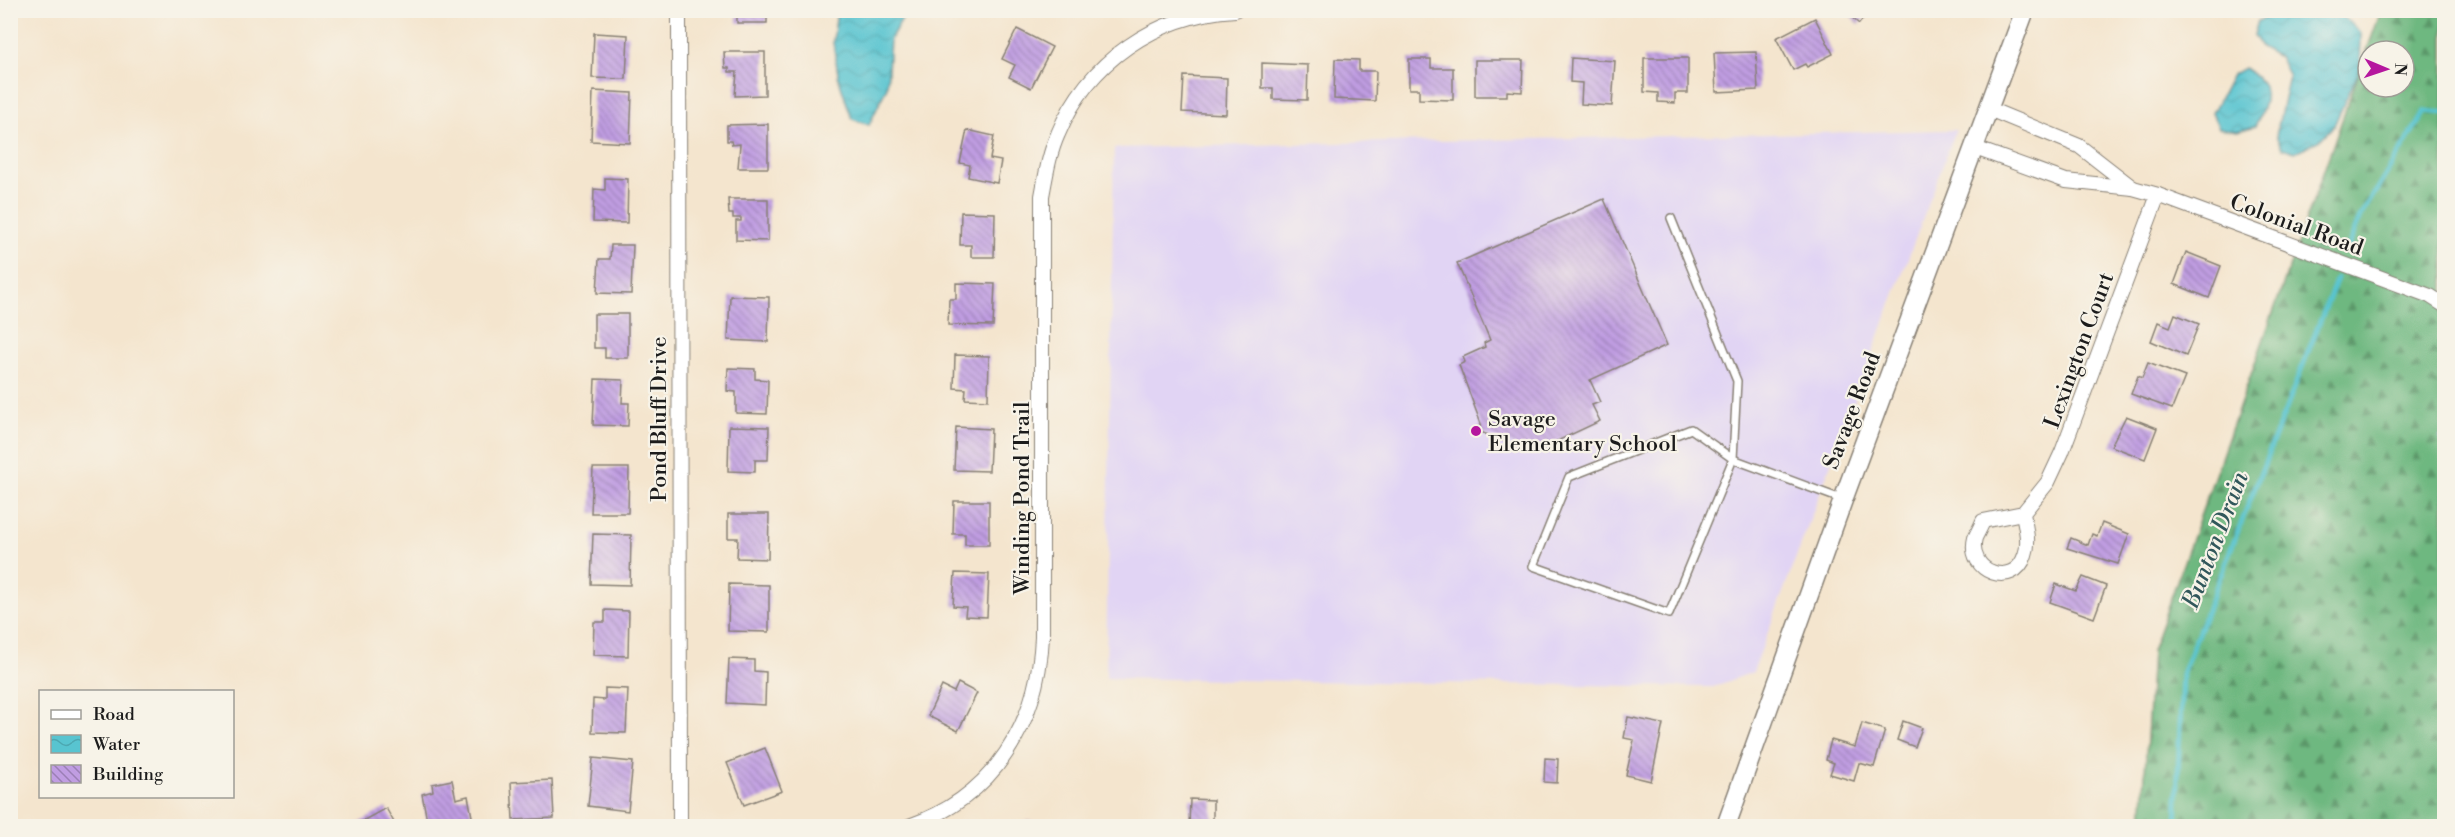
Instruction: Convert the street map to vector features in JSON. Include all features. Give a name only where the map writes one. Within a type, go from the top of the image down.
[{"type":"street","name":"Pond Bluff Drive","points":[[679,10],[680,826]]},
{"type":"street","name":"Winding Pond Trail","points":[[909,826],[941,821],[1000,762],[1022,728],[1037,685],[1042,637],[1042,196],[1058,134],[1074,102],[1096,74],[1125,48],[1152,31],[1186,18],[1235,10]]},
{"type":"street","name":"Savage Road","points":[[1726,826],[1843,500],[2025,10]]},
{"type":"street","name":"Colonial Road","points":[[1989,109],[2079,146],[2133,188]]},
{"type":"street","name":"Colonial Road","points":[[1975,148],[2066,181],[2133,188],[2158,195],[2430,296],[2445,305]]},
{"type":"street","name":"Lexington Court","points":[[2023,513],[2048,482],[2062,452],[2158,195]]},
{"type":"street","points":[[2023,513],[2026,553],[2021,565],[2012,572],[2000,574],[1987,571],[1976,557],[1974,540],[1983,521],[2023,513]]},
{"type":"lane","points":[[1671,218],[1737,381],[1733,459],[1669,614],[1533,566],[1569,477],[1691,429],[1733,459],[1843,500]]},
{"type":"shaded area","name":"Savage Elementary School","points":[[1956,130],[1753,672],[1713,687],[1106,678],[1114,148]]},
{"type":"green space","points":[[2381,11],[2444,11],[2444,826],[2142,826],[2152,651],[2356,81],[2356,99],[2416,99],[2416,39],[2371,39]]},
{"type":"water","points":[[2281,10],[2324,11],[2341,15],[2361,33],[2361,39],[2356,39],[2356,78],[2334,125],[2319,141],[2295,152],[2282,148],[2276,136],[2289,76],[2279,57],[2261,47],[2254,35],[2258,21]]},
{"type":"water","points":[[837,11],[907,11],[890,39],[887,87],[869,125],[852,119],[839,80],[833,42]]},
{"type":"water","points":[[2244,68],[2260,81],[2263,87],[2265,101],[2260,117],[2255,126],[2237,131],[2219,128],[2212,113],[2232,75]]},
{"type":"building","points":[[737,10],[767,10],[767,23],[737,23]]},
{"type":"building","points":[[1844,10],[1870,10],[1859,24]]},
{"type":"building","points":[[1815,18],[1833,54],[1807,67],[1805,64],[1793,70],[1776,38]]},
{"type":"building","points":[[1017,29],[1052,47],[1031,88],[1009,77],[1015,65],[1002,59]]},
{"type":"building","points":[[594,33],[628,35],[626,79],[592,78]]},
{"type":"building","points":[[724,52],[765,52],[765,95],[735,96],[737,72],[729,72],[729,68],[725,68]]},
{"type":"building","points":[[1756,52],[1758,90],[1716,92],[1714,53]]},
{"type":"building","points":[[1571,58],[1615,61],[1612,106],[1581,104],[1582,83],[1570,82]]},
{"type":"building","points":[[1644,58],[1688,58],[1688,93],[1675,93],[1675,103],[1658,102],[1658,93],[1644,92]]},
{"type":"building","points":[[1335,59],[1359,60],[1359,71],[1376,71],[1375,101],[1334,99]]},
{"type":"building","points":[[1409,59],[1431,59],[1431,68],[1453,68],[1453,100],[1419,99],[1419,89],[1409,89]]},
{"type":"building","points":[[1475,60],[1523,60],[1522,92],[1507,91],[1507,96],[1475,96]]},
{"type":"building","points":[[1262,63],[1308,65],[1307,100],[1273,99],[1273,88],[1262,88]]},
{"type":"building","points":[[1184,76],[1227,78],[1226,114],[1182,112]]},
{"type":"building","points":[[593,91],[632,93],[630,143],[591,141]]},
{"type":"building","points":[[768,124],[768,168],[738,168],[740,144],[732,145],[731,141],[727,141],[727,125]]},
{"type":"building","points":[[967,130],[994,136],[990,159],[1001,161],[997,183],[968,177],[970,165],[960,163]]},
{"type":"building","points":[[605,178],[628,179],[627,223],[593,222],[594,189],[605,190]]},
{"type":"building","points":[[728,199],[768,199],[768,241],[736,240],[736,221],[741,221],[741,218],[733,218],[733,214],[729,214]]},
{"type":"building","points":[[1604,199],[1667,345],[1590,380],[1600,402],[1592,405],[1600,421],[1538,450],[1537,454],[1478,431],[1481,424],[1459,365],[1465,362],[1463,357],[1485,347],[1484,343],[1490,340],[1457,263]]},
{"type":"building","points":[[961,212],[995,213],[994,257],[971,257],[971,245],[960,245]]},
{"type":"building","points":[[611,245],[633,245],[631,294],[597,293],[599,259],[610,259]]},
{"type":"building","points":[[2186,252],[2221,266],[2209,298],[2174,284]]},
{"type":"building","points":[[956,283],[995,284],[993,326],[948,325],[949,299],[956,299]]},
{"type":"building","points":[[730,296],[769,297],[768,342],[728,340]]},
{"type":"building","points":[[594,314],[628,314],[628,358],[605,358],[605,348],[594,348]]},
{"type":"building","points":[[2175,314],[2199,324],[2186,356],[2151,341],[2158,322],[2170,327]]},
{"type":"building","points":[[955,355],[989,356],[988,400],[965,399],[966,389],[954,388]]},
{"type":"building","points":[[2148,363],[2185,377],[2172,409],[2131,394],[2138,376],[2142,378]]},
{"type":"building","points":[[728,368],[755,369],[755,379],[768,380],[767,414],[736,413],[736,392],[727,391]]},
{"type":"building","points":[[595,379],[623,380],[622,403],[629,403],[628,426],[593,425]]},
{"type":"building","points":[[2126,416],[2157,428],[2145,459],[2111,446]]},
{"type":"building","points":[[729,426],[769,427],[768,460],[755,460],[755,472],[728,471]]},
{"type":"building","points":[[956,427],[991,429],[989,471],[954,470]]},
{"type":"building","points":[[2444,433],[2444,446],[2439,437]]},
{"type":"building","points":[[593,468],[629,468],[628,513],[591,513]]},
{"type":"building","points":[[954,501],[989,501],[989,545],[965,545],[965,534],[953,534]]},
{"type":"building","points":[[728,514],[769,514],[768,559],[737,558],[738,538],[728,538]]},
{"type":"building","points":[[2102,523],[2129,534],[2118,564],[2067,548],[2071,538],[2088,545],[2092,534],[2097,536]]},
{"type":"building","points":[[593,534],[631,535],[630,585],[591,584]]},
{"type":"building","points":[[955,573],[989,574],[987,617],[965,616],[966,607],[953,606]]},
{"type":"building","points":[[2083,577],[2106,586],[2094,618],[2050,602],[2056,584],[2076,591]]},
{"type":"building","points":[[729,584],[769,585],[769,632],[728,631]]},
{"type":"building","points":[[605,610],[629,611],[628,656],[593,655],[594,622],[605,622]]},
{"type":"building","points":[[729,659],[754,660],[754,671],[766,672],[765,705],[727,703]]},
{"type":"building","points":[[958,683],[977,693],[958,731],[928,716],[942,686],[954,692]]},
{"type":"building","points":[[605,688],[628,689],[626,733],[592,732],[593,699],[605,700]]},
{"type":"building","points":[[1628,717],[1663,724],[1651,781],[1626,775],[1634,740],[1624,738]]},
{"type":"building","points":[[1903,721],[1922,728],[1915,747],[1897,740]]},
{"type":"building","points":[[1862,723],[1885,730],[1874,767],[1859,763],[1854,781],[1830,774],[1834,763],[1826,760],[1831,740],[1855,747]]},
{"type":"building","points":[[765,748],[782,791],[744,805],[727,763]]},
{"type":"building","points":[[593,758],[633,762],[628,811],[588,806]]},
{"type":"building","points":[[1545,758],[1558,759],[1557,783],[1544,782]]},
{"type":"building","points":[[452,780],[456,799],[468,796],[473,822],[451,826],[428,826],[422,794],[433,791],[432,784]]},
{"type":"building","points":[[552,780],[554,818],[513,820],[511,782]]},
{"type":"building","points":[[1190,799],[1213,800],[1213,826],[1189,826]]},
{"type":"building","points":[[386,808],[396,826],[359,826],[357,824]]},
{"type":"building","points":[[1027,821],[1059,825],[1059,826],[1026,826]]},
{"type":"waterway","name":"Bunton Drain","points":[[2347,250],[2360,217],[2425,111],[2444,113]]},
{"type":"waterway","name":"Bunton Drain","points":[[2176,826],[2182,674],[2337,278]]},
{"type":"place","name":"Savage Elementary School","points":[[1476,431]]}]
